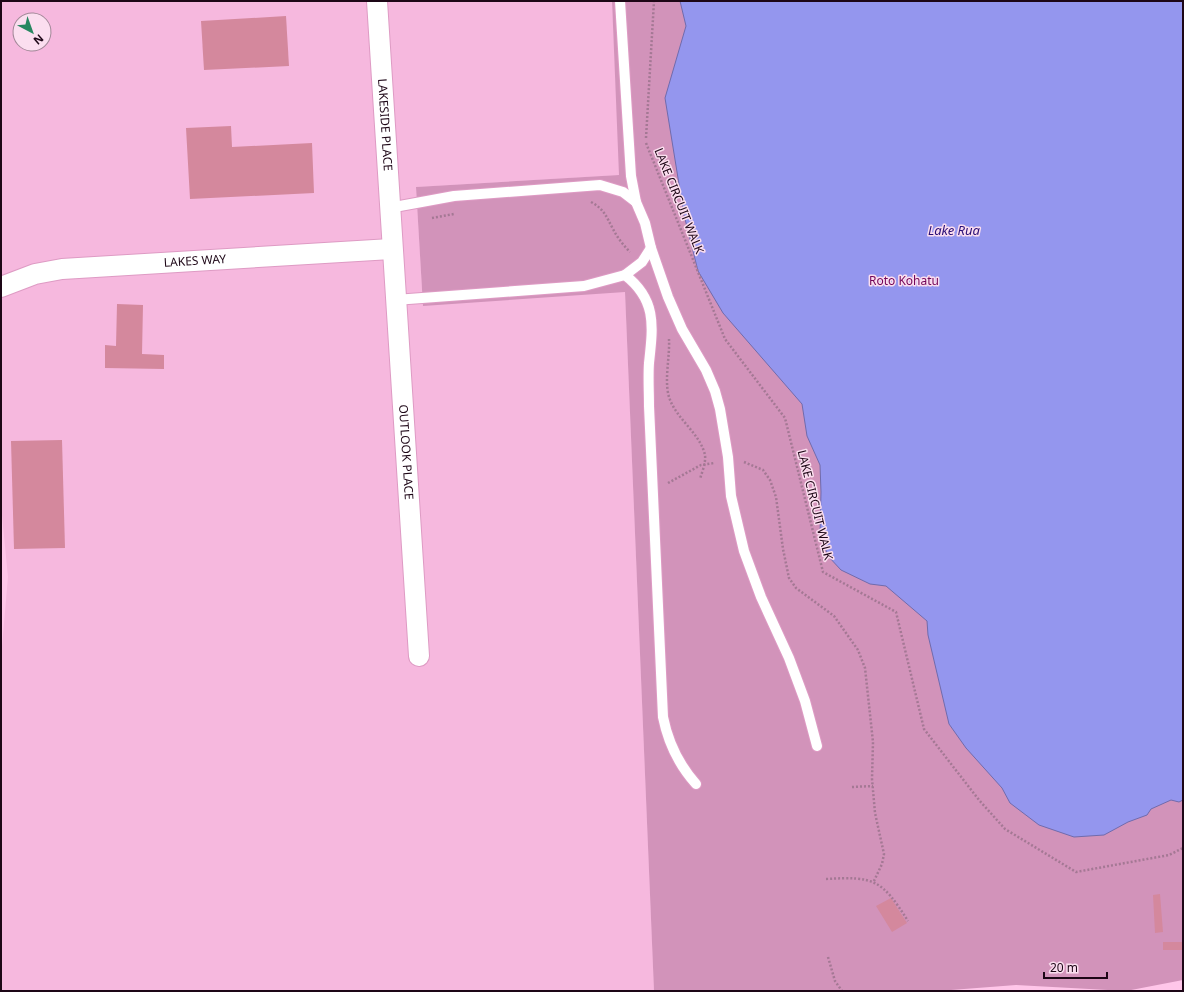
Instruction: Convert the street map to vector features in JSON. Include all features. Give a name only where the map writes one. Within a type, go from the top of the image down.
[{"type":"street","name":"LAKESIDE PLACE","points":[[376,1],[391,249]]},
{"type":"street","name":"LAKES WAY","points":[[1,287],[34,274],[62,270],[391,249]]},
{"type":"street","name":"OUTLOOK PLACE","points":[[391,249],[419,656]]},
{"type":"lane","points":[[620,1],[629,145],[636,202],[645,223],[651,248],[668,297],[682,329],[706,370],[715,391],[720,409],[728,457],[731,496],[744,551],[761,597],[789,658],[805,701],[817,746]]},
{"type":"lane","points":[[388,208],[454,196],[600,185],[623,192],[636,202]]},
{"type":"lane","points":[[395,300],[577,286],[625,275],[642,262],[651,248]]},
{"type":"lane","points":[[625,275],[638,285],[648,304],[653,322],[649,365],[649,406],[663,717],[667,735],[675,755],[696,784]]},
{"type":"path","name":"LAKE CIRCUIT WALK","points":[[654,1],[646,142],[725,339],[785,418],[822,572],[896,612],[924,729],[978,800],[1005,828],[1076,872],[1169,856],[1183,848]]},
{"type":"path","points":[[587,200],[601,208],[607,215],[613,229],[623,244]]},
{"type":"path","points":[[669,336],[669,397],[676,411],[705,455],[705,464],[700,479]]},
{"type":"path","points":[[666,484],[705,464],[721,462]]},
{"type":"path","points":[[739,462],[755,466],[763,470],[770,480],[776,496],[783,549],[789,578],[796,588],[824,607],[847,632],[858,650],[864,668],[873,742],[873,786],[875,813],[884,854],[882,864],[874,881]]},
{"type":"path","points":[[852,787],[873,786]]},
{"type":"path","points":[[826,879],[855,877],[874,881],[893,897],[908,921]]},
{"type":"path","points":[[828,957],[835,981],[842,991]]},
{"type":"shaded area","points":[[1,1],[612,1],[620,175],[416,187],[423,305],[625,291],[654,991],[1,991],[1,658],[8,577],[1,505]]},
{"type":"green space","name":"Roto Kohatu","points":[[612,1],[1183,1],[1183,980],[1126,991],[1016,985],[938,991],[654,991],[625,292],[423,306],[416,187],[619,175]]},
{"type":"water","name":"Lake Rua","points":[[680,1],[1183,1],[1183,800],[1179,802],[1171,800],[1151,809],[1147,815],[1128,822],[1104,835],[1074,837],[1039,825],[1010,803],[1002,788],[966,748],[949,724],[928,635],[927,621],[886,586],[870,584],[841,570],[828,556],[820,534],[820,465],[807,436],[802,404],[723,313],[698,271],[684,215],[665,98],[686,26]]},
{"type":"building","points":[[286,16],[289,66],[204,70],[201,21]]},
{"type":"building","points":[[231,126],[232,147],[312,143],[314,193],[190,199],[186,128]]},
{"type":"building","points":[[117,304],[143,305],[142,354],[164,355],[164,369],[105,368],[105,345],[116,346]]},
{"type":"building","points":[[62,440],[65,548],[14,549],[11,441]]},
{"type":"building","points":[[1160,894],[1163,932],[1155,933],[1153,895]]},
{"type":"building","points":[[891,898],[907,923],[892,932],[876,906]]},
{"type":"building","points":[[1163,942],[1183,942],[1183,950],[1163,950]]}]
